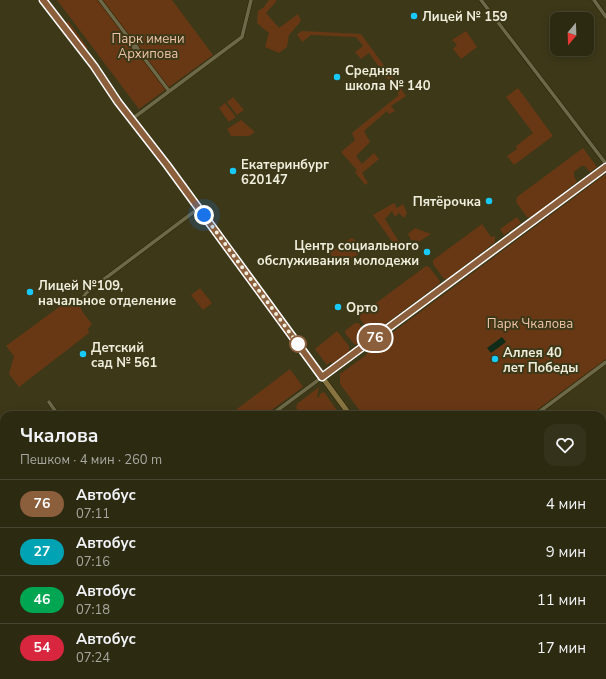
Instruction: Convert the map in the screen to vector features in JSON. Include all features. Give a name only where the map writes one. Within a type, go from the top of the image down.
[{"type":"street","points":[[43,0],[94,66],[118,102],[199,208],[347,411]]},
{"type":"street","points":[[100,0],[131,41],[135,44],[169,91]]},
{"type":"street","points":[[132,119],[242,36],[251,0]]},
{"type":"street","points":[[276,411],[606,166],[481,0]]},
{"type":"street","points":[[594,0],[606,17]]},
{"type":"street","points":[[84,296],[87,292],[199,208]]},
{"type":"street","points":[[540,411],[606,362]]},
{"type":"street","points":[[49,402],[55,411]]},
{"type":"green space","name":"Парк имени Архипова","points":[[57,0],[172,0],[213,55],[139,109]]},
{"type":"green space","points":[[269,0],[276,0],[276,2],[266,13],[279,28],[298,14],[301,21],[289,35],[287,47],[279,53],[265,47],[269,33],[257,23],[258,11],[264,7]]},
{"type":"green space","points":[[68,21],[88,48],[85,50],[65,24]]},
{"type":"green space","points":[[302,31],[361,34],[406,96],[391,106],[395,111],[389,114],[387,111],[364,131],[370,142],[356,156],[362,164],[374,153],[379,159],[362,173],[368,183],[365,185],[355,172],[357,170],[341,152],[355,140],[352,133],[399,95],[369,53],[361,59],[355,52],[363,46],[356,37],[311,35],[302,42],[297,34]]},
{"type":"green space","points":[[466,31],[477,47],[461,59],[453,49],[457,45],[452,40]]},
{"type":"green space","points":[[518,88],[553,136],[514,165],[507,156],[517,149],[516,146],[533,133],[506,97]]},
{"type":"green space","points":[[233,97],[244,110],[237,115],[227,102]]},
{"type":"green space","points":[[225,103],[236,117],[229,122],[219,108]]},
{"type":"green space","points":[[241,120],[255,132],[249,136],[231,136],[227,129]]},
{"type":"green space","points":[[583,148],[597,167],[590,172],[585,166],[581,166],[574,172],[577,182],[531,217],[527,217],[516,202],[517,197]]},
{"type":"green space","name":"Парк Чкалова","points":[[606,174],[606,359],[535,411],[360,411],[340,384],[340,374],[366,355],[369,350]]},
{"type":"green space","points":[[394,203],[397,208],[403,204],[407,213],[404,218],[399,213],[395,217],[392,211],[385,219],[402,247],[399,251],[373,215]]},
{"type":"green space","points":[[517,217],[521,223],[504,235],[500,229]]},
{"type":"green space","points":[[482,224],[491,237],[495,236],[495,242],[447,279],[444,279],[433,264],[433,260]]},
{"type":"green space","points":[[415,228],[431,234],[420,241],[411,240],[408,234]]},
{"type":"green space","points":[[351,238],[354,239],[362,250],[341,266],[338,266],[331,255],[331,252]]},
{"type":"green space","points":[[426,266],[429,267],[440,281],[439,284],[371,333],[360,319],[360,315]]},
{"type":"green space","points":[[200,288],[212,303],[203,310],[191,295]]},
{"type":"green space","points":[[74,296],[84,314],[92,324],[88,329],[89,333],[19,387],[9,374],[14,356],[6,346]]},
{"type":"green space","points":[[355,323],[359,323],[367,334],[368,338],[358,345],[354,344],[345,333],[346,330]]},
{"type":"green space","points":[[337,331],[349,346],[349,352],[333,363],[330,362],[327,365],[315,349]]},
{"type":"green space","points":[[290,369],[303,387],[270,411],[234,411]]},
{"type":"green space","points":[[319,387],[317,397],[324,392],[337,411],[299,411],[296,408],[297,404]]},
{"type":"shaded area","points":[[502,337],[506,342],[491,353],[487,348]]},
{"type":"bus line","name":"76","points":[[43,0],[94,66],[118,102],[167,165],[322,377],[606,167]]},
{"type":"place","name":"Лицей № 159","points":[[414,16]]},
{"type":"place","name":"Средняя школа № 140","points":[[337,77]]},
{"type":"place","name":"Екатеринбург 620147","points":[[233,171]]},
{"type":"place","name":"Пятёрочка","points":[[489,201]]},
{"type":"place","name":"Центр социального обслуживания молодежи","points":[[427,252]]},
{"type":"place","name":"Лицей №109, начальное отделение","points":[[30,292]]},
{"type":"place","name":"Орто","points":[[338,307]]},
{"type":"place","name":"Детский сад № 561","points":[[83,354]]},
{"type":"place","name":"Аллея 40 лет Победы","points":[[495,359]]},
{"type":"route","points":[[204,215],[298,344]]}]
